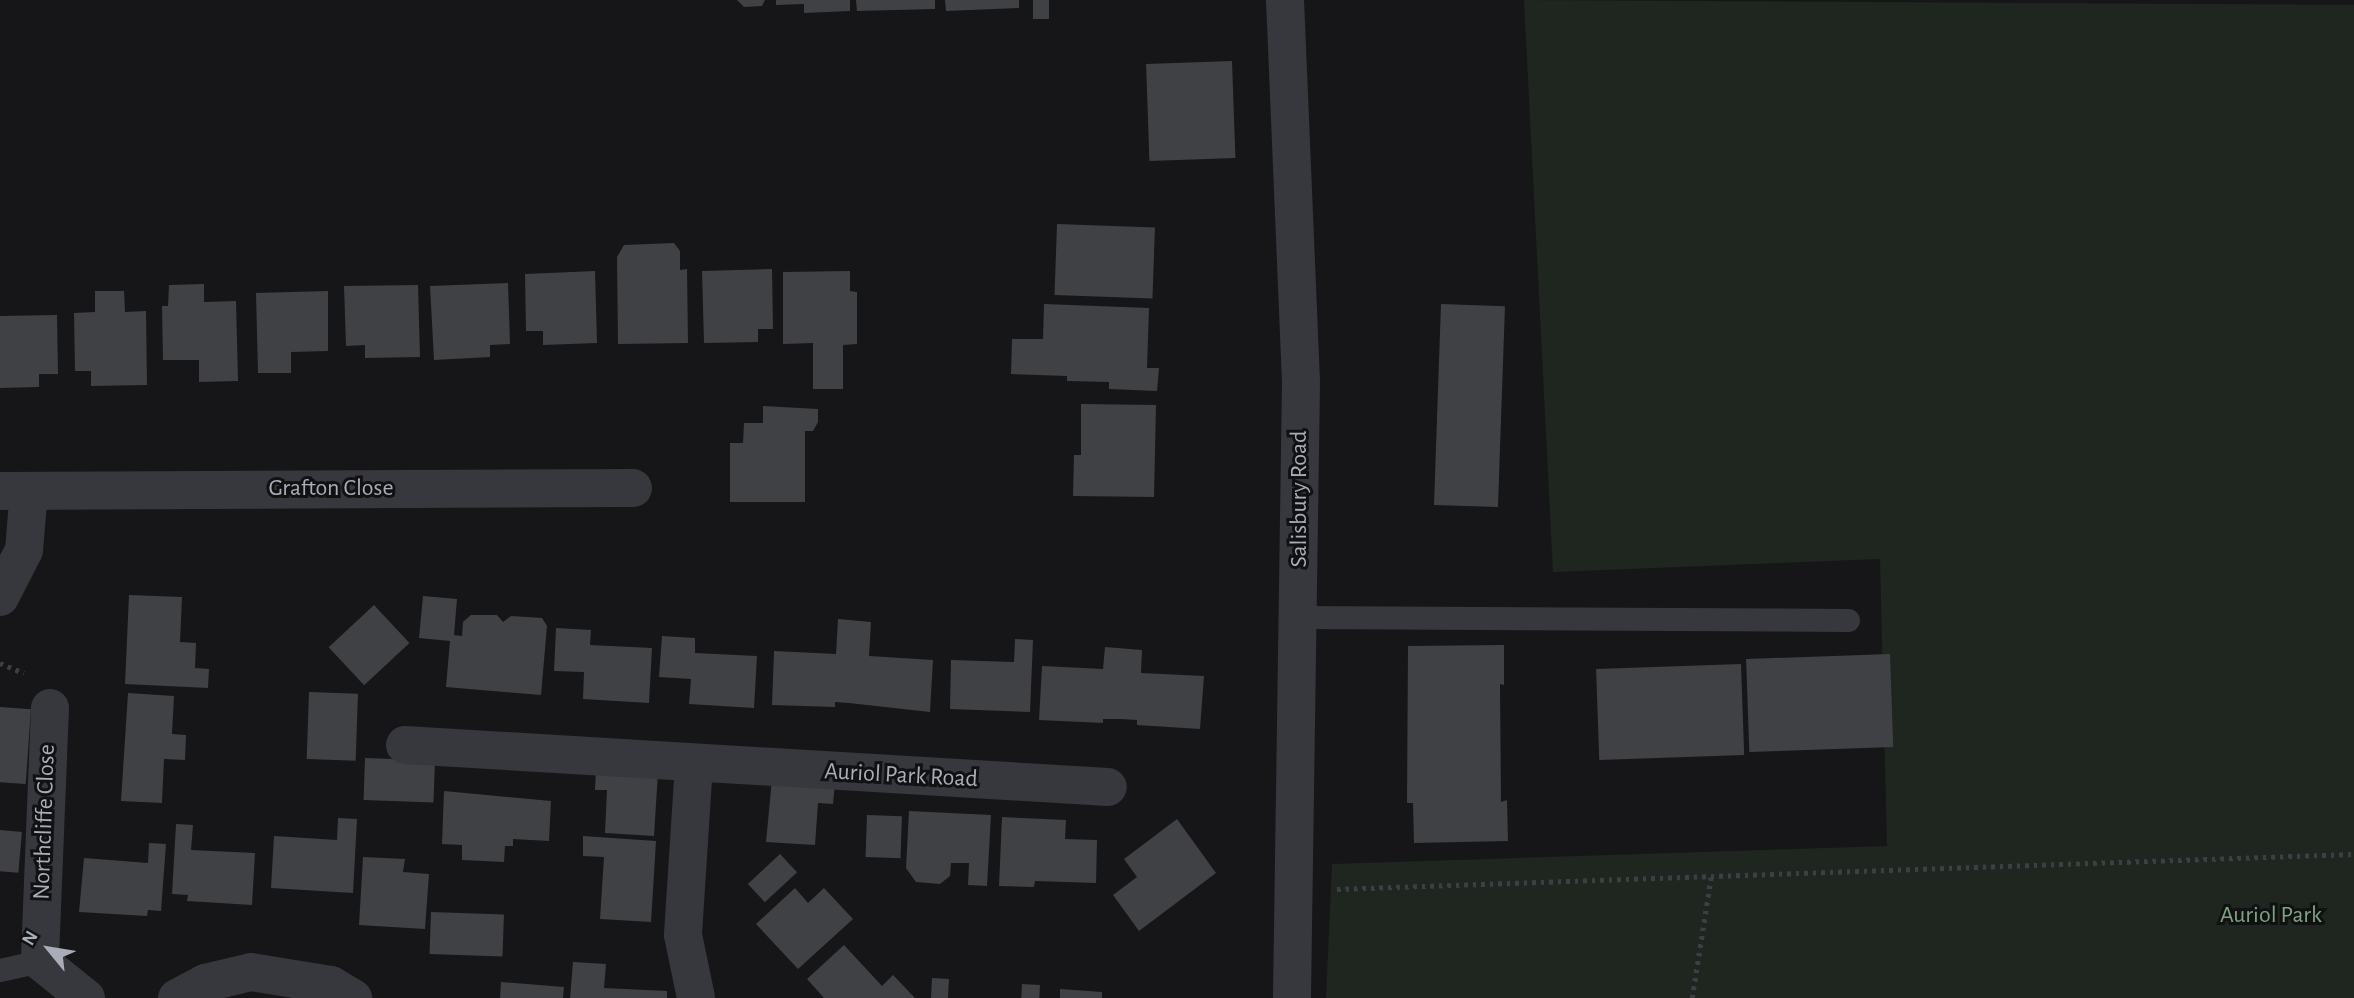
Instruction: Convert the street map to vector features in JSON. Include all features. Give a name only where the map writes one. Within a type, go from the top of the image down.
[{"type":"street","name":"Salisbury Road","points":[[1285,0],[1301,382],[1293,998]]},
{"type":"street","name":"Grafton Close","points":[[0,597],[24,550],[15,491],[633,488]]},
{"type":"street","name":"Northcliffe Close","points":[[40,961],[50,708]]},
{"type":"street","name":"Auriol Park Road","points":[[405,746],[1108,787]]},
{"type":"street","points":[[694,764],[683,935],[696,998]]},
{"type":"street","points":[[40,961],[86,998]]},
{"type":"street","points":[[177,998],[205,984],[251,972],[331,985],[353,998]]},
{"type":"lane","points":[[1300,617],[1847,620]]},
{"type":"lane","points":[[0,970],[40,961]]},
{"type":"path","points":[[1296,890],[2354,854]]},
{"type":"path","points":[[1692,998],[1710,877]]},
{"type":"green space","name":"Auriol Park","points":[[1524,0],[2354,5],[2354,998],[1326,998],[1332,864],[1887,846],[1880,559],[1553,572]]},
{"type":"building","points":[[737,0],[765,0],[762,6],[744,7]]},
{"type":"building","points":[[776,0],[850,0],[850,11],[804,13],[804,4],[776,5]]},
{"type":"building","points":[[856,0],[935,0],[935,9],[857,11]]},
{"type":"building","points":[[945,0],[1019,0],[1019,8],[946,11]]},
{"type":"building","points":[[1033,0],[1049,0],[1049,19],[1033,19]]},
{"type":"building","points":[[1232,61],[1235,158],[1149,161],[1146,64]]},
{"type":"building","points":[[1057,224],[1155,227],[1152,298],[1055,295]]},
{"type":"building","points":[[674,243],[680,251],[680,270],[687,269],[688,343],[618,344],[617,257],[624,245]]},
{"type":"building","points":[[772,269],[773,329],[758,329],[758,342],[704,343],[702,271]]},
{"type":"building","points":[[595,271],[597,343],[543,345],[543,331],[526,331],[525,274]]},
{"type":"building","points":[[850,271],[850,291],[857,292],[857,344],[843,345],[843,389],[813,389],[813,343],[783,344],[783,272]]},
{"type":"building","points":[[508,283],[510,344],[490,345],[490,357],[434,360],[430,286]]},
{"type":"building","points":[[204,284],[204,302],[236,301],[238,381],[199,382],[199,360],[163,360],[162,306],[168,306],[169,285]]},
{"type":"building","points":[[418,285],[420,357],[365,358],[365,345],[346,346],[344,286]]},
{"type":"building","points":[[95,291],[124,291],[125,312],[146,311],[147,385],[91,386],[91,371],[75,371],[74,313],[95,312]]},
{"type":"building","points":[[328,291],[328,351],[291,352],[291,373],[258,373],[256,293]]},
{"type":"building","points":[[1044,304],[1149,308],[1147,368],[1159,368],[1157,391],[1109,389],[1109,382],[1067,381],[1067,376],[1011,374],[1012,339],[1043,339]]},
{"type":"building","points":[[1441,304],[1505,306],[1498,507],[1434,505]]},
{"type":"building","points":[[57,315],[58,374],[39,374],[39,387],[0,388],[0,316]]},
{"type":"building","points":[[1081,404],[1156,405],[1154,497],[1073,496],[1074,455],[1081,455]]},
{"type":"building","points":[[763,406],[818,409],[818,422],[813,431],[805,431],[805,502],[730,502],[730,443],[743,443],[744,423],[763,423]]},
{"type":"building","points":[[129,595],[182,597],[180,642],[196,643],[195,668],[209,669],[208,688],[125,684]]},
{"type":"building","points":[[423,596],[457,599],[454,635],[462,636],[463,622],[471,615],[497,615],[503,622],[511,616],[542,618],[547,626],[541,695],[446,687],[450,641],[419,638]]},
{"type":"building","points":[[374,605],[409,643],[364,685],[329,647]]},
{"type":"building","points":[[838,619],[871,622],[869,656],[933,660],[930,712],[835,702],[835,707],[772,705],[774,651],[836,654]]},
{"type":"building","points":[[556,628],[591,630],[590,645],[652,648],[649,703],[583,699],[584,672],[554,671]]},
{"type":"building","points":[[662,636],[695,638],[695,653],[757,656],[754,708],[689,704],[691,679],[659,677]]},
{"type":"building","points":[[1015,639],[1033,640],[1030,712],[950,709],[951,660],[1014,662]]},
{"type":"building","points":[[1504,645],[1504,685],[1500,684],[1501,802],[1507,800],[1508,841],[1414,843],[1413,803],[1407,803],[1408,646]]},
{"type":"building","points":[[1105,647],[1142,650],[1141,673],[1204,676],[1200,729],[1137,725],[1137,720],[1121,719],[1103,719],[1103,723],[1039,720],[1042,666],[1103,669]]},
{"type":"building","points":[[1890,654],[1893,747],[1749,752],[1746,659]]},
{"type":"building","points":[[1741,664],[1744,755],[1599,760],[1596,669]]},
{"type":"building","points":[[309,692],[358,694],[356,761],[307,759]]},
{"type":"building","points":[[128,693],[174,696],[172,734],[186,735],[185,760],[164,759],[162,803],[121,801]]},
{"type":"building","points":[[0,707],[31,709],[26,784],[0,782]]},
{"type":"building","points":[[365,758],[435,760],[433,802],[364,800]]},
{"type":"building","points":[[596,768],[658,772],[654,836],[605,833],[607,790],[595,790]]},
{"type":"building","points":[[772,779],[835,783],[833,804],[818,803],[815,845],[766,842]]},
{"type":"building","points":[[444,791],[551,801],[549,841],[513,839],[513,846],[505,846],[504,862],[462,860],[462,845],[442,844]]},
{"type":"building","points":[[909,811],[991,815],[987,886],[968,885],[969,863],[951,863],[950,876],[940,884],[916,882],[906,868]]},
{"type":"building","points":[[867,815],[902,816],[901,858],[866,857]]},
{"type":"building","points":[[1002,817],[1066,820],[1065,839],[1097,840],[1096,883],[1035,881],[1034,887],[999,886]]},
{"type":"building","points":[[338,818],[357,819],[353,893],[271,888],[274,836],[337,840]]},
{"type":"building","points":[[1177,819],[1216,873],[1139,931],[1113,895],[1137,877],[1124,859]]},
{"type":"building","points":[[176,824],[193,825],[191,850],[255,853],[252,905],[187,901],[188,895],[172,894]]},
{"type":"building","points":[[0,830],[22,832],[18,873],[0,871]]},
{"type":"building","points":[[583,836],[656,841],[651,922],[600,919],[604,857],[583,856]]},
{"type":"building","points":[[149,843],[166,844],[161,911],[148,910],[147,916],[79,912],[84,858],[148,863]]},
{"type":"building","points":[[780,854],[797,872],[765,902],[748,884]]},
{"type":"building","points":[[363,857],[405,859],[403,872],[429,874],[425,929],[359,925]]},
{"type":"building","points":[[795,888],[808,903],[824,888],[853,919],[798,969],[756,924]]},
{"type":"building","points":[[431,912],[504,915],[502,957],[430,954]]},
{"type":"building","points":[[844,945],[882,986],[893,975],[915,998],[824,998],[807,979]]},
{"type":"building","points":[[573,962],[606,964],[604,988],[667,991],[667,998],[570,998]]},
{"type":"building","points":[[932,978],[949,979],[948,998],[931,998]]},
{"type":"building","points":[[501,982],[564,987],[563,998],[500,998]]},
{"type":"building","points":[[1022,984],[1040,985],[1039,998],[1021,998]]},
{"type":"building","points":[[1060,989],[1102,992],[1102,998],[1060,998]]}]
